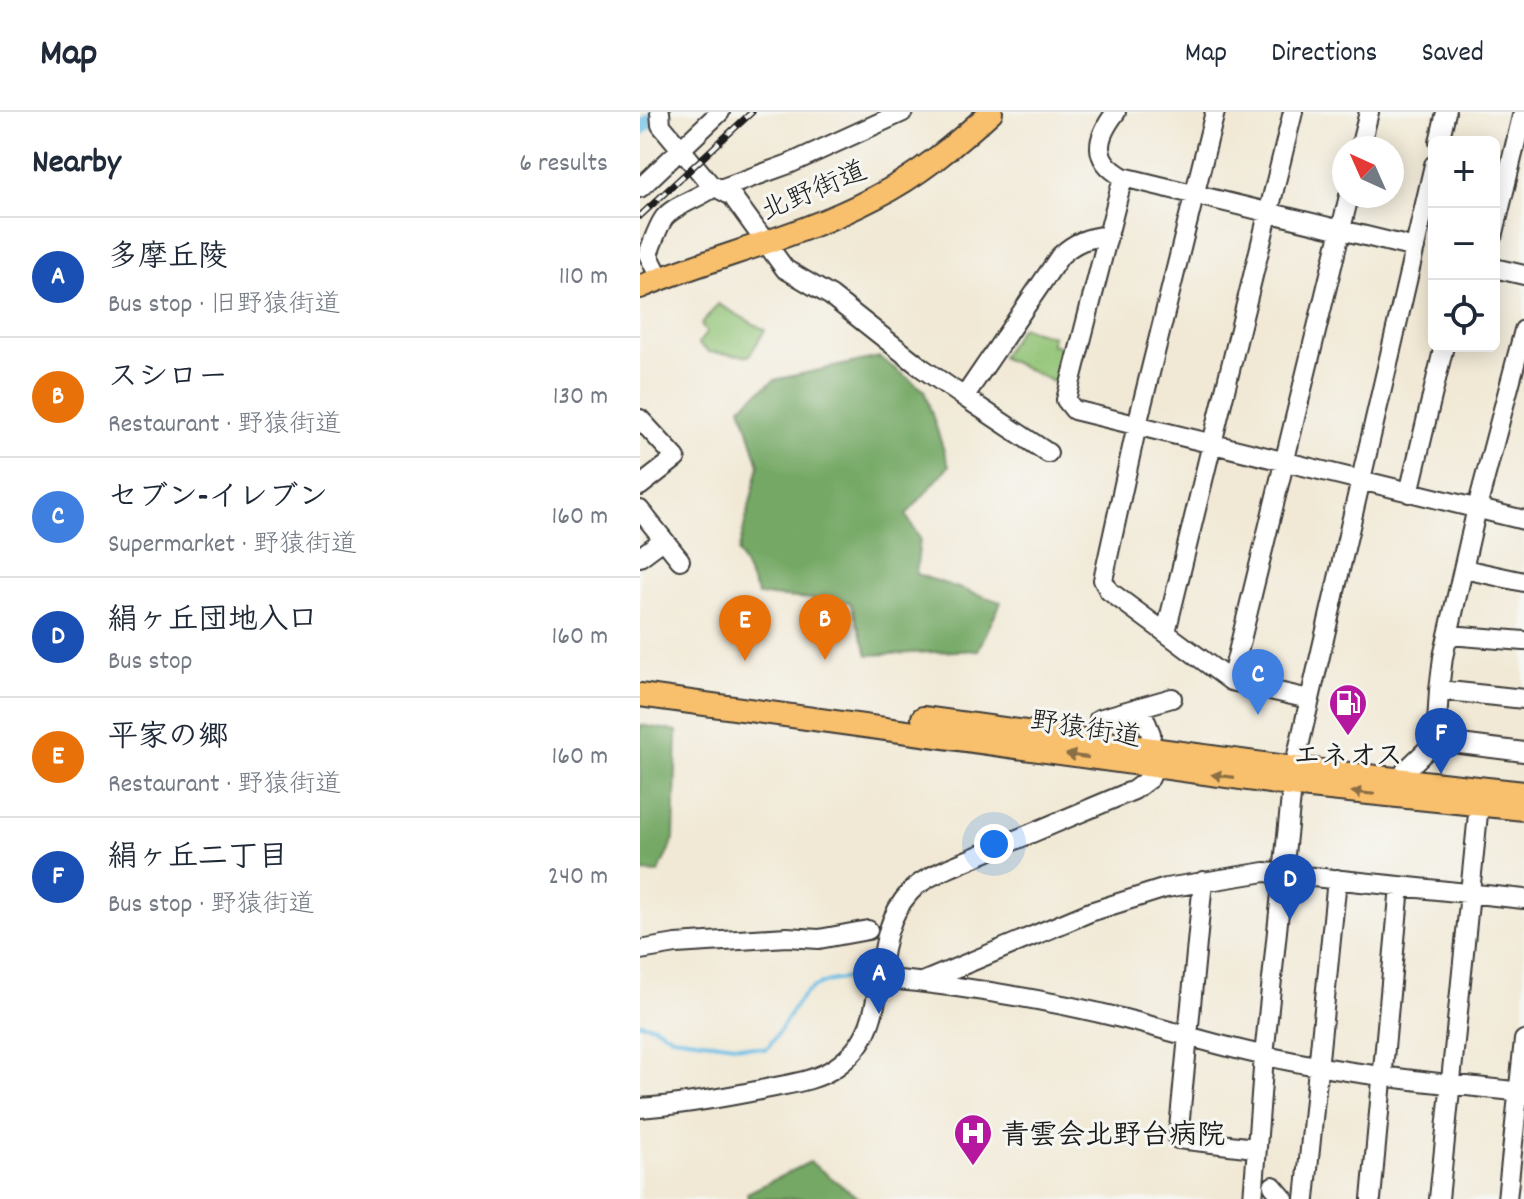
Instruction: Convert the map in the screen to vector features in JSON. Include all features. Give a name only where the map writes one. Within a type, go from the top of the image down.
[{"type":"main road","name":"北野街道","points":[[650,283],[766,242],[875,198],[952,148],[991,112]]},
{"type":"main road","name":"野猿街道","points":[[640,680],[1524,809]]},
{"type":"main road","name":"野猿街道","points":[[640,695],[1155,756]]},
{"type":"main road","name":"野猿街道","points":[[1292,776],[1403,780],[1524,793]]},
{"type":"street","points":[[660,112],[661,125],[717,188],[732,196],[785,269],[831,296],[922,368],[1048,453]]},
{"type":"street","points":[[640,188],[720,112]]},
{"type":"street","points":[[650,283],[648,254],[668,213],[717,188],[789,164],[901,112]]},
{"type":"street","points":[[1116,112],[1100,136],[1100,153],[1107,166],[1123,177],[1415,248]]},
{"type":"street","points":[[1215,112],[1137,425],[1103,580],[1109,591],[1231,681],[1309,699]]},
{"type":"street","points":[[1166,632],[1293,112]]},
{"type":"street","points":[[1363,136],[1369,112]]},
{"type":"street","points":[[1440,136],[1446,112]]},
{"type":"street","points":[[1500,208],[1523,112]]},
{"type":"street","points":[[1123,177],[1066,400],[1074,410],[1524,520]]},
{"type":"street","points":[[1253,1199],[1255,1148],[1292,776],[1428,191]]},
{"type":"street","points":[[1231,681],[1346,208]]},
{"type":"street","points":[[964,397],[1060,256],[1085,238],[1108,235]]},
{"type":"street","points":[[1500,269],[1524,275]]},
{"type":"street","points":[[1403,780],[1405,771],[1436,741],[1439,690],[1449,635],[1477,508],[1521,356],[1524,330]]},
{"type":"street","points":[[1409,493],[1443,352]]},
{"type":"street","points":[[640,419],[676,458],[640,486]]},
{"type":"street","points":[[640,510],[680,560]]},
{"type":"street","points":[[640,557],[663,540]]},
{"type":"street","points":[[1464,569],[1524,582]]},
{"type":"street","points":[[1449,635],[1524,641]]},
{"type":"street","points":[[1439,690],[1524,699]]},
{"type":"street","points":[[1099,719],[1172,698]]},
{"type":"street","points":[[640,1108],[803,1081],[835,1068],[853,1052],[869,1030],[886,938],[898,907],[911,890],[924,880],[1126,794],[1150,778],[1155,756],[1151,734],[1140,707]]},
{"type":"street","points":[[1436,741],[1524,752]]},
{"type":"street","points":[[1439,1199],[1479,804]]},
{"type":"street","points":[[923,982],[1090,912],[1166,888],[1265,872],[1524,899]]},
{"type":"street","points":[[1305,1199],[1337,879]]},
{"type":"street","points":[[1203,881],[1178,1139],[1255,1148]]},
{"type":"street","points":[[1371,1199],[1400,886]]},
{"type":"street","points":[[640,950],[676,944],[787,937],[819,939],[868,930]]},
{"type":"street","points":[[880,978],[1044,1001],[1318,1067],[1521,1092]]},
{"type":"street","points":[[1507,1199],[1521,1092],[1524,1040]]},
{"type":"green space","points":[[718,304],[765,330],[749,356],[709,352],[698,344],[707,332],[701,325]]},
{"type":"green space","points":[[1021,327],[1053,336],[1051,344],[1069,349],[1060,385],[1001,357]]},
{"type":"green space","points":[[879,357],[924,390],[949,466],[906,515],[920,539],[916,574],[1001,602],[978,650],[868,655],[850,602],[758,595],[738,553],[759,465],[741,406],[774,380]]},
{"type":"green space","points":[[640,725],[677,731],[674,839],[658,873],[640,872]]},
{"type":"green space","points":[[810,1162],[860,1199],[748,1199],[747,1193]]},
{"type":"waterway","points":[[640,129],[656,116],[656,112]]},
{"type":"waterway","points":[[640,1023],[654,1026],[672,1037],[766,1049],[805,993],[830,981],[850,978]]},
{"type":"railway","points":[[640,216],[752,112]]},
{"type":"place","name":"スシロー","points":[[825,660]]},
{"type":"place","name":"平家の郷","points":[[745,661]]},
{"type":"place","name":"セブン-イレブン","points":[[1258,715]]},
{"type":"place","name":"エネオス","points":[[1348,737]]},
{"type":"place","name":"絹ヶ丘二丁目","points":[[1441,774]]},
{"type":"place","name":"絹ヶ丘団地入口","points":[[1290,920]]},
{"type":"place","name":"多摩丘陵","points":[[879,1014]]},
{"type":"place","name":"青雲会北野台病院","points":[[973,1167]]}]
